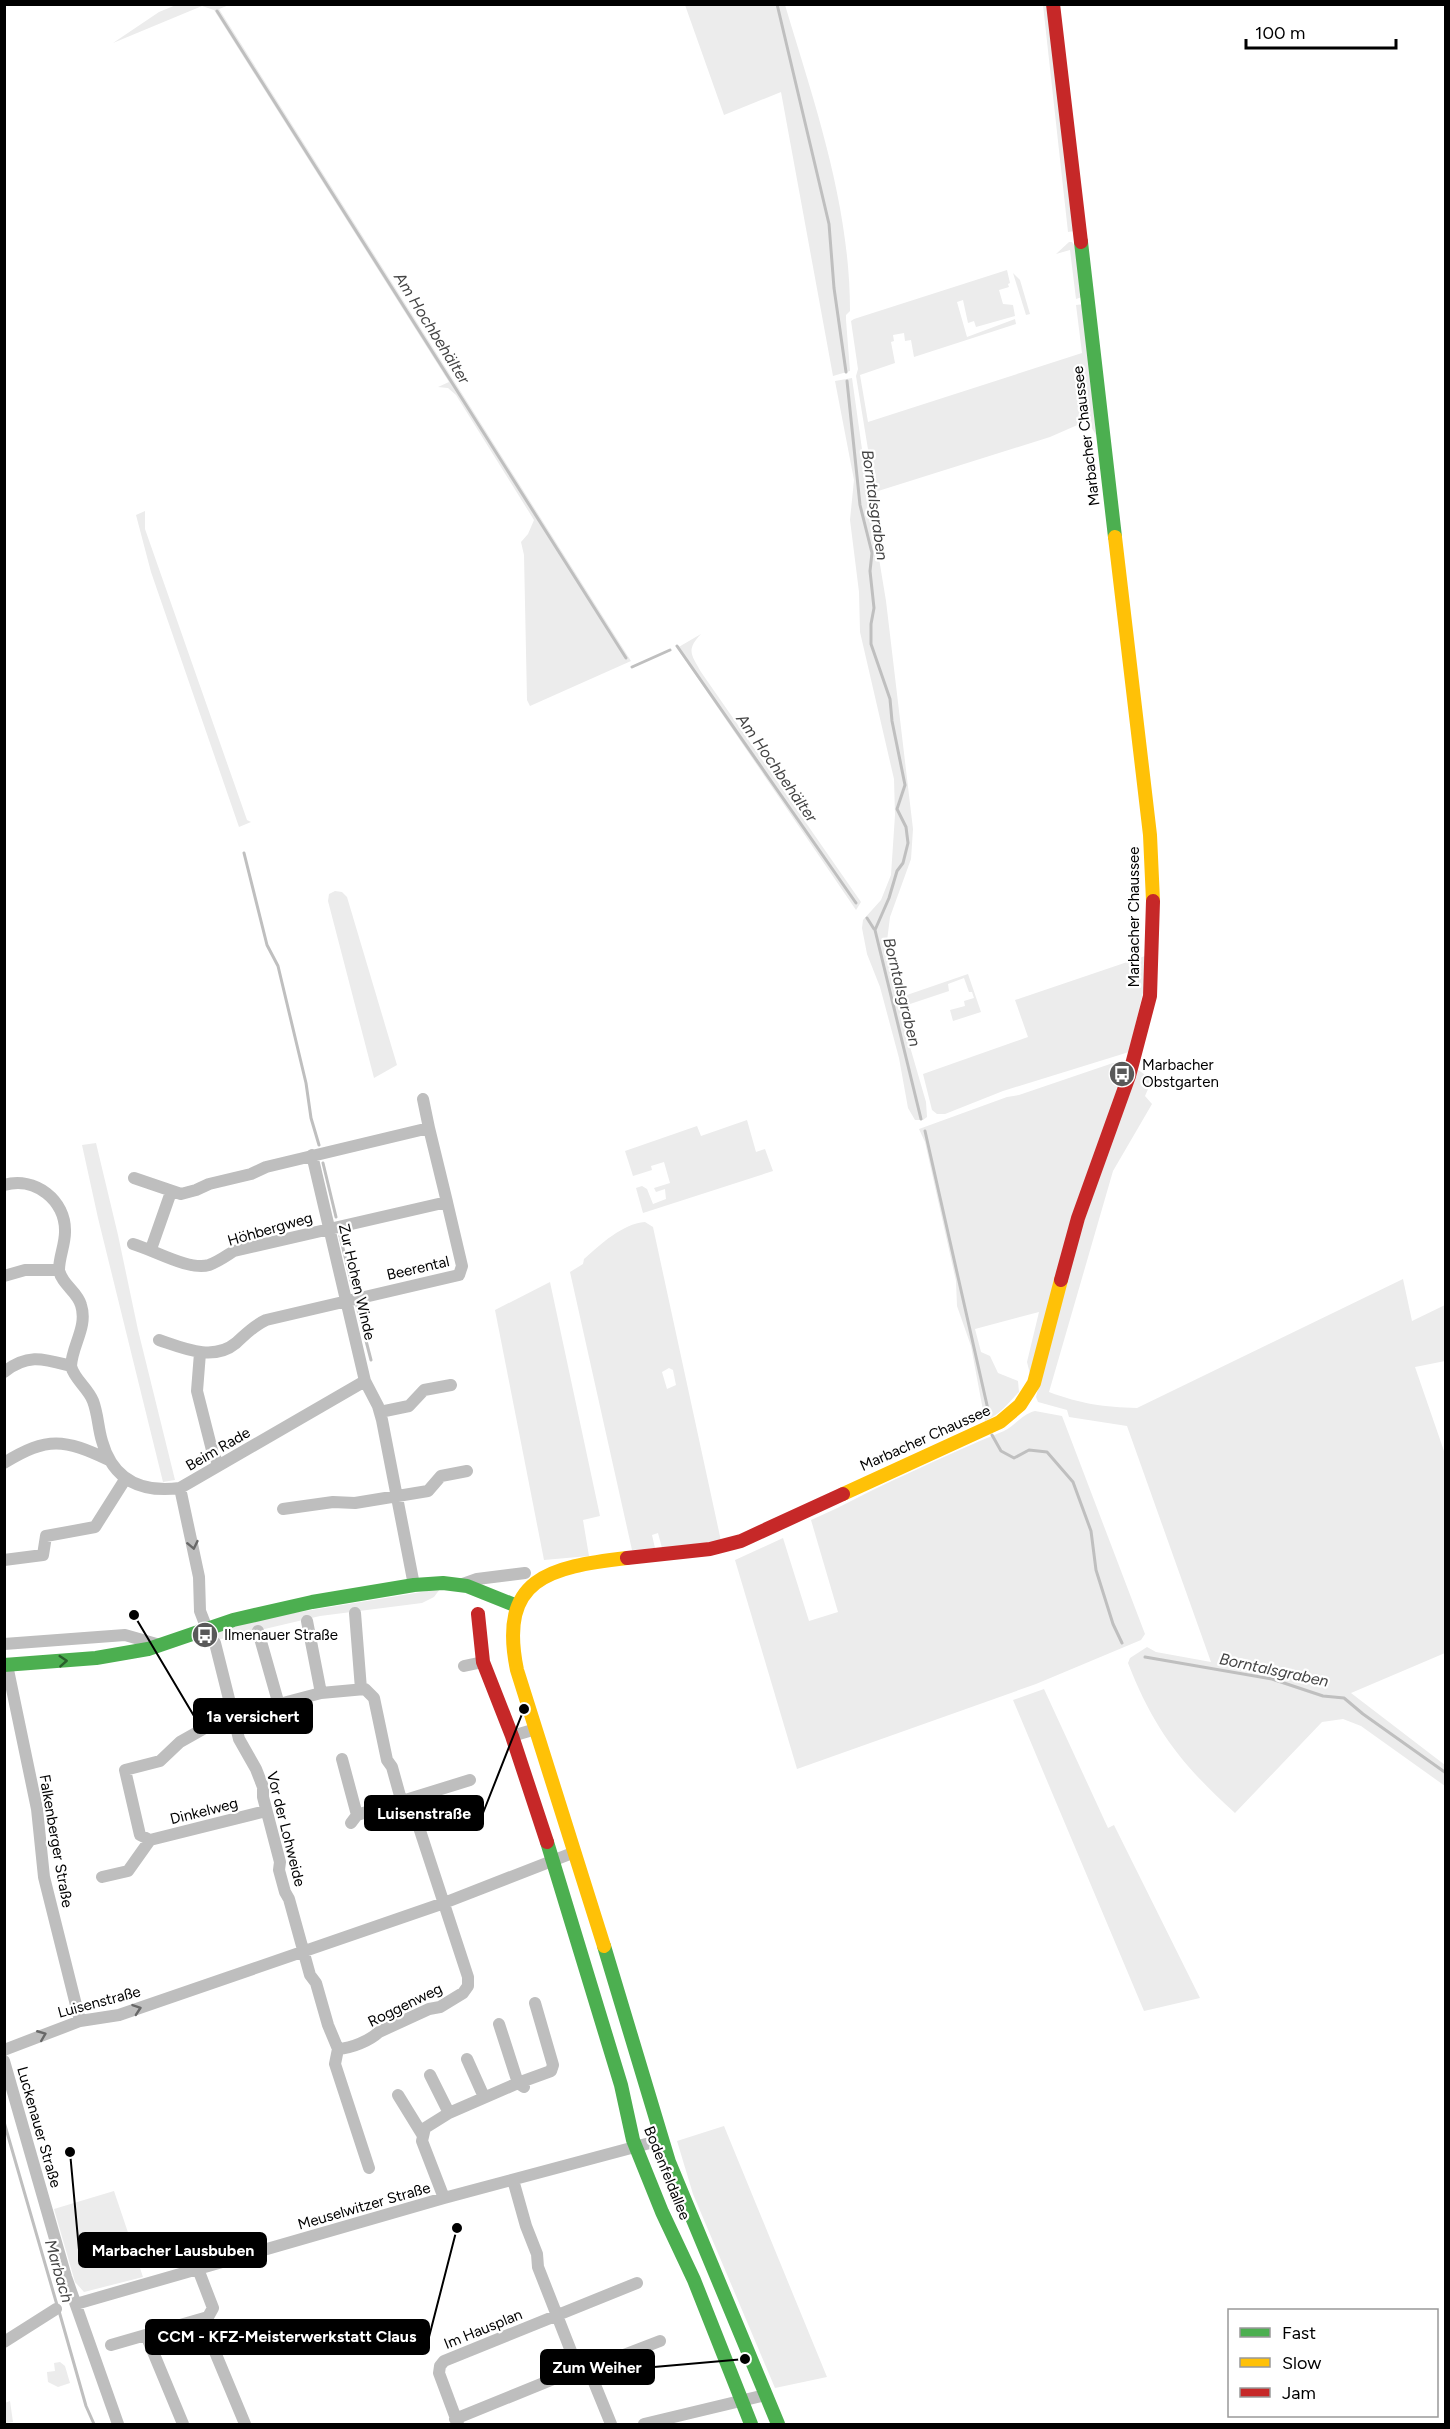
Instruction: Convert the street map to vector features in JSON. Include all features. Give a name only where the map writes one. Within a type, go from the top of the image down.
[{"type":"street","name":"Marbacher Chaussee","points":[[517,1606],[528,1589],[563,1570],[585,1565],[713,1549],[741,1541],[1000,1422],[1016,1411],[1026,1400],[1034,1383],[1078,1218],[1136,1053],[1150,996],[1153,903],[1150,835],[1053,4]]},
{"type":"street","name":"Beerental","points":[[346,1300],[459,1275],[462,1266],[423,1099]]},
{"type":"street","points":[[134,1178],[181,1194],[196,1191],[209,1184],[250,1174],[266,1167],[429,1128]]},
{"type":"street","name":"Zur Hohen Winde","points":[[312,1155],[365,1381],[380,1412],[414,1585]]},
{"type":"street","points":[[4,1185],[20,1183],[33,1185],[44,1190],[60,1210],[65,1231],[59,1270],[61,1278],[79,1301],[83,1312],[83,1323],[71,1366],[94,1402],[103,1444],[110,1460],[117,1471],[126,1478],[149,1488],[180,1488]]},
{"type":"street","points":[[151,1250],[171,1192]]},
{"type":"street","points":[[329,1228],[447,1202]]},
{"type":"street","name":"Höhbergweg","points":[[133,1244],[186,1264],[204,1266],[234,1251],[329,1228]]},
{"type":"street","points":[[4,1276],[25,1270],[59,1270]]},
{"type":"street","points":[[159,1340],[200,1353],[227,1348],[252,1327],[266,1320],[346,1300]]},
{"type":"street","points":[[200,1353],[198,1391],[213,1454],[219,1465]]},
{"type":"street","points":[[6,1369],[17,1362],[38,1359],[71,1366]]},
{"type":"street","name":"Beim Rade","points":[[207,1629],[200,1611],[199,1576],[180,1488],[365,1381]]},
{"type":"street","points":[[380,1412],[409,1406],[424,1390],[451,1385]]},
{"type":"street","points":[[4,1463],[34,1446],[53,1443],[79,1446],[110,1460]]},
{"type":"street","points":[[283,1509],[333,1502],[355,1503],[428,1491],[441,1476],[467,1471]]},
{"type":"street","points":[[4,1560],[43,1555],[46,1536],[95,1527],[126,1478]]},
{"type":"street","points":[[460,1585],[477,1579],[525,1573]]},
{"type":"street","points":[[6,1665],[96,1658],[160,1646],[233,1620],[312,1602],[414,1585],[460,1585],[517,1606]]},
{"type":"street","name":"Bodenfeldallee","points":[[517,1606],[513,1618],[511,1643],[517,1670],[575,1852],[661,2140],[778,2424]]},
{"type":"street","points":[[355,1613],[361,1689]]},
{"type":"street","name":"Bodenfeldallee","points":[[478,1614],[483,1662],[512,1736],[554,1860],[621,2085],[635,2147],[694,2280],[751,2424]]},
{"type":"street","points":[[307,1621],[321,1693]]},
{"type":"street","points":[[258,1632],[279,1705]]},
{"type":"street","points":[[4,1644],[125,1635],[160,1646]]},
{"type":"street","name":"Vor der Lohweide","points":[[215,1643],[239,1738],[261,1781],[266,1811],[280,1862],[279,1870],[303,1952],[338,2049]]},
{"type":"street","points":[[464,1666],[483,1662]]},
{"type":"street","name":"Falkenberger Straße","points":[[6,1665],[37,1809],[44,1877],[80,2021]]},
{"type":"street","points":[[102,1877],[128,1871],[150,1840],[140,1835],[125,1770],[160,1761],[180,1742],[211,1723],[321,1693],[361,1689],[369,1690],[374,1698],[387,1760],[406,1801],[444,1903]]},
{"type":"street","points":[[512,1736],[536,1729]]},
{"type":"street","points":[[342,1759],[354,1819],[470,1780]]},
{"type":"street","name":"Dinkelweg","points":[[150,1840],[266,1811]]},
{"type":"street","name":"Luisenstraße","points":[[4,2050],[80,2021],[119,2015],[303,1952],[444,1903],[575,1852]]},
{"type":"street","name":"Roggenweg","points":[[338,2049],[374,2037],[389,2028],[440,2007],[466,1989],[468,1977],[444,1903]]},
{"type":"street","points":[[598,2006],[620,1999]]},
{"type":"street","points":[[444,2198],[422,2141],[422,2134],[427,2125],[448,2113],[484,2097],[521,2085],[553,2068],[535,2003]]},
{"type":"street","points":[[499,2024],[521,2085]]},
{"type":"street","points":[[338,2049],[334,2064],[369,2168]]},
{"type":"street","points":[[467,2059],[484,2097]]},
{"type":"street","name":"Luckenauer Straße","points":[[4,2061],[66,2277],[118,2424]]},
{"type":"street","points":[[430,2075],[448,2113]]},
{"type":"street","points":[[398,2095],[422,2134]]},
{"type":"street","name":"Meuselwitzer Straße","points":[[76,2304],[444,2198],[661,2140]]},
{"type":"street","points":[[513,2180],[526,2226],[537,2254],[538,2267],[557,2316],[580,2370],[591,2375],[611,2424]]},
{"type":"street","points":[[198,2269],[213,2308],[204,2322],[205,2328],[245,2424]]},
{"type":"street","points":[[694,2280],[715,2271]]},
{"type":"street","name":"Im Hausplan","points":[[637,2283],[441,2363],[439,2373],[457,2422],[580,2370],[660,2341]]},
{"type":"street","points":[[4,2342],[56,2309]]},
{"type":"street","points":[[111,2344],[208,2317]]},
{"type":"street","points":[[146,2335],[183,2424]]},
{"type":"street","points":[[644,2424],[765,2395]]},
{"type":"shaded area","points":[[176,5],[229,5],[219,9],[631,661],[530,706],[527,700],[524,555],[521,542],[528,534],[534,520],[456,395],[448,388],[438,387],[449,382],[214,10],[202,6],[113,43],[159,12]]},
{"type":"shaded area","points":[[685,5],[785,5],[829,156],[844,233],[850,311],[846,315],[846,320],[850,371],[833,376],[781,92],[724,115]]},
{"type":"shaded area","points":[[1043,5],[1049,5],[1075,231],[1068,232]]},
{"type":"shaded area","points":[[1072,242],[1077,250],[1082,297],[1076,299],[1070,250],[1056,254]]},
{"type":"shaded area","points":[[1007,270],[1009,287],[999,290],[1003,304],[1013,305],[1015,316],[976,327],[974,321],[968,323],[963,300],[957,302],[967,337],[1015,319],[1016,324],[914,357],[911,340],[905,341],[904,333],[893,335],[894,341],[891,342],[895,363],[860,375],[868,422],[1082,353],[1076,305],[1084,304],[1096,435],[1090,425],[1082,423],[1050,437],[875,492],[856,376],[858,369],[851,321]]},
{"type":"shaded area","points":[[1013,273],[1020,280],[1030,314],[1026,315]]},
{"type":"shaded area","points":[[852,378],[886,601],[913,829],[911,859],[890,917],[886,949],[904,1026],[926,1102],[927,1117],[923,1120],[915,1120],[908,1108],[899,1058],[880,987],[867,954],[862,928],[863,920],[881,900],[891,875],[895,815],[894,779],[860,632],[859,592],[850,520],[854,480],[835,381]]},
{"type":"shaded area","points":[[145,511],[145,529],[247,820],[251,822],[239,827],[151,572],[136,515]]},
{"type":"shaded area","points":[[701,634],[693,644],[692,652],[701,672],[861,902],[856,910],[677,648]]},
{"type":"shaded area","points":[[335,891],[342,892],[347,897],[397,1065],[374,1078],[328,901],[329,894]]},
{"type":"shaded area","points":[[1145,956],[1145,984],[1129,1052],[1003,1091],[945,1114],[937,1114],[932,1110],[923,1074],[1028,1037],[1015,1000]]},
{"type":"shaded area","points":[[968,974],[981,1012],[953,1021],[950,1010],[965,1006],[964,1001],[974,998],[964,978],[948,984],[949,991],[907,1005],[904,996]]},
{"type":"shaded area","points":[[1113,1063],[1116,1067],[1124,1063],[1118,1082],[1119,1087],[1030,1374],[1027,1362],[1039,1312],[975,1329],[981,1352],[990,1356],[998,1373],[1018,1381],[1019,1392],[1000,1412],[985,1421],[971,1346],[957,1306],[956,1281],[925,1142],[919,1129],[1007,1097]]},
{"type":"shaded area","points":[[1137,1069],[1152,1080],[1145,1096],[1152,1104],[1113,1171],[1049,1392],[1093,1404],[1137,1408],[1403,1279],[1412,1321],[1445,1305],[1445,1361],[1415,1367],[1445,1454],[1445,1653],[1351,1693],[1445,1765],[1445,1786],[1361,1726],[1343,1719],[1322,1722],[1235,1813],[1185,1763],[1160,1728],[1138,1687],[1128,1663],[1130,1658],[1147,1647],[1156,1652],[1211,1662],[1127,1426],[1069,1417],[1067,1410],[1038,1402],[1036,1397],[1069,1265]]},
{"type":"shaded area","points":[[747,1120],[756,1152],[765,1149],[773,1171],[643,1213],[636,1188],[642,1186],[647,1189],[653,1204],[666,1199],[665,1189],[656,1192],[654,1188],[670,1183],[664,1162],[651,1166],[652,1170],[633,1176],[625,1151],[697,1126],[701,1136]]},
{"type":"shaded area","points":[[96,1143],[175,1480],[163,1482],[98,1218],[82,1145]]},
{"type":"shaded area","points":[[645,1222],[653,1227],[721,1541],[662,1548],[658,1533],[652,1535],[655,1548],[632,1550],[570,1272],[583,1264],[584,1259],[612,1236]],"holes":[[[669,1368],[673,1370],[676,1385],[667,1389],[662,1372]]]},
{"type":"shaded area","points":[[550,1282],[600,1516],[583,1520],[589,1556],[544,1560],[495,1310]]},
{"type":"shaded area","points":[[1035,1411],[1062,1416],[1145,1634],[1141,1640],[1036,1684],[797,1769],[735,1560],[783,1538],[809,1621],[838,1612],[811,1520],[895,1479],[1004,1431]]},
{"type":"shaded area","points":[[440,1589],[434,1597],[422,1603],[320,1616],[213,1641],[211,1633],[263,1618]]},
{"type":"shaded area","points":[[1044,1689],[1108,1828],[1114,1825],[1200,1998],[1144,2011],[1013,1700]]},
{"type":"shaded area","points":[[724,2126],[827,2377],[775,2388],[693,2194],[677,2141]]},
{"type":"shaded area","points":[[114,2191],[143,2277],[84,2292],[75,2282],[54,2209]]},
{"type":"shaded area","points":[[60,2362],[65,2366],[70,2383],[58,2387],[48,2382],[47,2372],[55,2371],[54,2363]]},
{"type":"shaded area","points":[[10,2401],[13,2422],[5,2423],[5,2403]]},
{"type":"waterway","name":"Borntalsgraben","points":[[777,4],[829,224],[834,288],[846,372]]},
{"type":"waterway","name":"Am Hochbehälter","points":[[217,11],[626,658]]},
{"type":"waterway","name":"Borntalsgraben","points":[[847,381],[860,505],[872,553],[870,571],[874,608],[871,644],[890,699],[892,721],[905,785],[897,809],[906,827],[908,843],[903,863],[897,871],[889,898],[875,930],[921,1119]]},
{"type":"waterway","name":"Am Hochbehälter","points":[[677,646],[856,903]]},
{"type":"waterway","name":"Am Hochbehälter","points":[[632,667],[670,650]]},
{"type":"waterway","points":[[244,853],[267,945],[278,966],[319,1145]]},
{"type":"waterway","name":"Am Hochbehälter","points":[[867,918],[874,929]]},
{"type":"waterway","name":"Borntalsgraben","points":[[925,1131],[989,1414]]},
{"type":"waterway","points":[[323,1163],[336,1217]]},
{"type":"waterway","points":[[340,1236],[353,1289]]},
{"type":"waterway","points":[[357,1306],[371,1360]]},
{"type":"waterway","name":"Borntalsgraben","points":[[992,1435],[1001,1451],[1014,1458],[1029,1450],[1047,1452],[1073,1482],[1091,1531],[1096,1570],[1113,1624],[1122,1643]]},
{"type":"waterway","name":"Borntalsgraben","points":[[1145,1657],[1272,1679],[1323,1696],[1344,1698],[1446,1773]]},
{"type":"waterway","name":"Marbach","points":[[4,2122],[57,2305]]},
{"type":"waterway","name":"Marbach","points":[[59,2311],[86,2406],[94,2424]]},
{"type":"traffic: fast","points":[[1081,242],[1115,537]]},
{"type":"traffic: fast","points":[[4,1665],[96,1658],[148,1649],[233,1620],[312,1602],[414,1585],[443,1583],[467,1586],[517,1606]]},
{"type":"traffic: fast","points":[[547,1842],[621,2085],[633,2140],[662,2212],[694,2280],[751,2424]]},
{"type":"traffic: fast","points":[[604,1946],[669,2162],[778,2424]]},
{"type":"traffic: slow","points":[[1115,537],[1150,835],[1153,901]]},
{"type":"traffic: slow","points":[[843,1494],[1000,1422],[1020,1405],[1034,1383],[1061,1280]]},
{"type":"traffic: slow","points":[[604,1946],[517,1670],[513,1639],[515,1615],[523,1597],[536,1583],[553,1573],[574,1566],[627,1558]]},
{"type":"traffic: jam","points":[[1053,4],[1081,242]]},
{"type":"traffic: jam","points":[[1061,1280],[1078,1218],[1129,1076],[1150,996],[1153,901]]},
{"type":"traffic: jam","points":[[627,1558],[710,1549],[741,1541],[843,1494]]},
{"type":"traffic: jam","points":[[478,1614],[483,1662],[512,1736],[547,1842]]},
{"type":"place","name":"Marbacher Obstgarten","points":[[1122,1074]]},
{"type":"place","name":"1a versichert","points":[[134,1615]]},
{"type":"place","name":"Ilmenauer Straße","points":[[205,1635]]},
{"type":"place","name":"Luisenstraße","points":[[524,1709]]},
{"type":"place","name":"Marbacher Lausbuben","points":[[70,2152]]},
{"type":"place","name":"CCM - KFZ-Meisterwerkstatt Claus","points":[[457,2228]]},
{"type":"place","name":"Zum Weiher","points":[[745,2359]]}]
